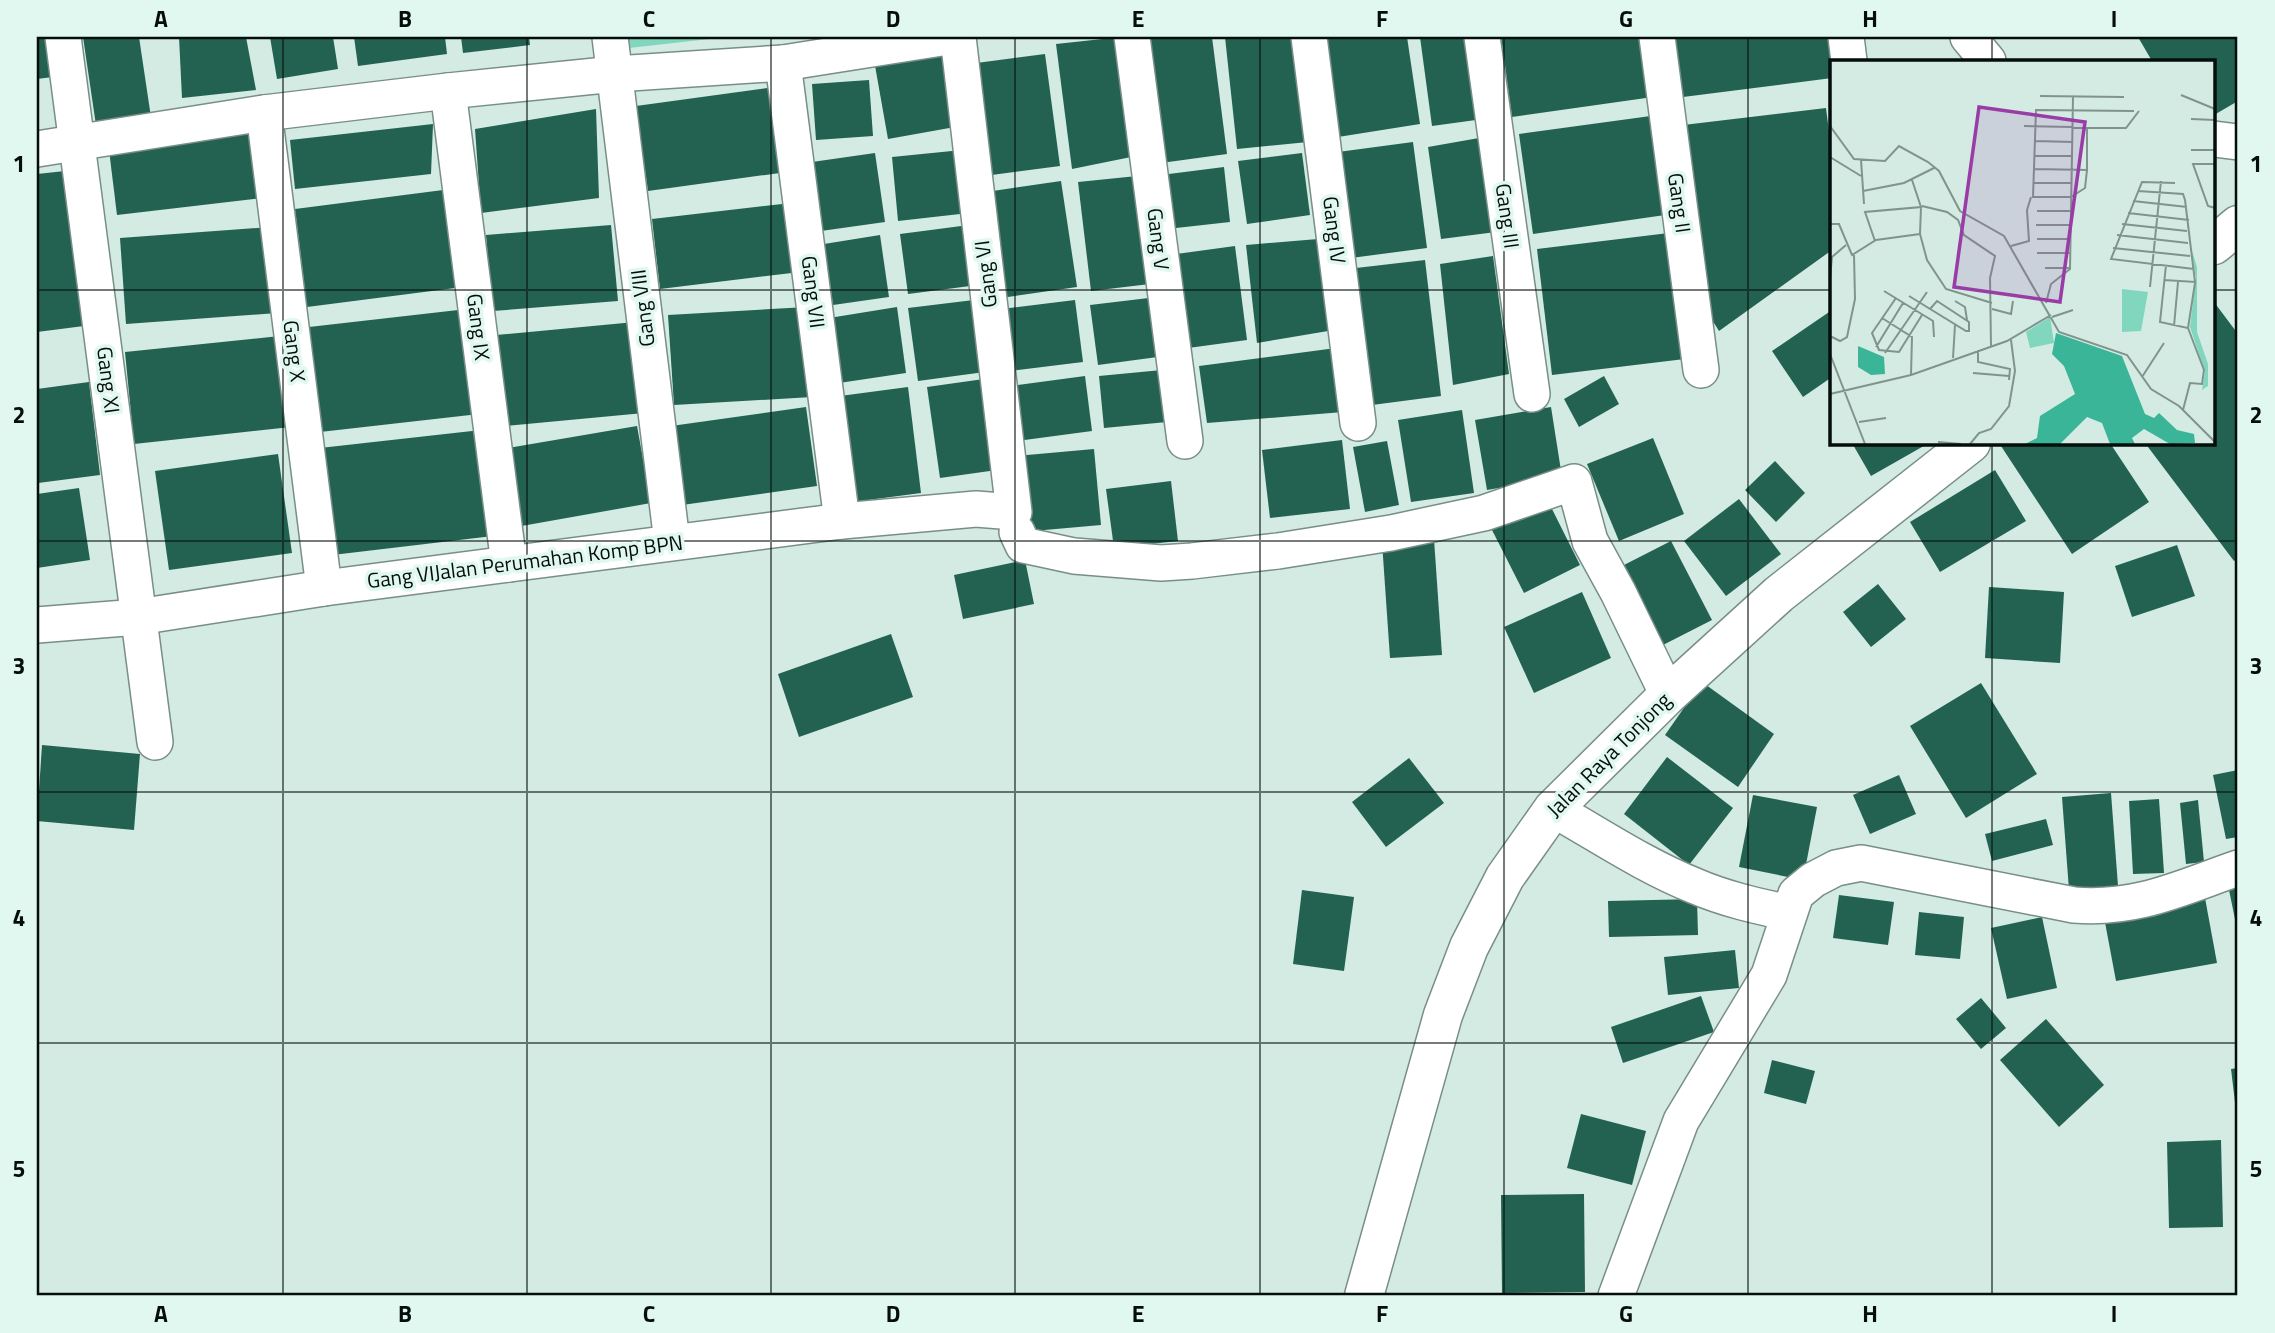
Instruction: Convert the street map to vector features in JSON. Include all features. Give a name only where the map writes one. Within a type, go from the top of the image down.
[{"type":"main road","points":[[2216,244],[2238,225]]},
{"type":"main road","name":"Jalan Raya Tonjong","points":[[1364,1296],[1443,1015],[1469,947],[1505,877],[1553,809],[1668,695],[1779,594],[1970,444]]},
{"type":"street","name":"Gang XI","points":[[64,37],[155,742]]},
{"type":"street","name":"Gang VIII","points":[[610,37],[672,542]]},
{"type":"street","points":[[37,149],[264,113],[615,74],[783,63],[948,37]]},
{"type":"street","name":"Gang VI","points":[[958,37],[1016,522]]},
{"type":"street","name":"Gang V","points":[[1132,37],[1185,441]]},
{"type":"street","name":"Gang IV","points":[[1309,37],[1359,423]]},
{"type":"street","name":"Gang III","points":[[1482,37],[1532,394]]},
{"type":"street","name":"Gang II","points":[[1657,37],[1701,370]]},
{"type":"street","points":[[1846,37],[1849,60]]},
{"type":"street","points":[[1968,37],[1987,60]]},
{"type":"street","name":"Gang VII","points":[[783,63],[842,521]]},
{"type":"street","name":"Gang IX","points":[[448,91],[509,564]]},
{"type":"street","name":"Gang X","points":[[264,113],[324,588]]},
{"type":"street","points":[[2216,139],[2238,142]]},
{"type":"street","points":[[1016,522],[1023,545],[1074,556],[1161,563],[1192,561],[1391,533],[1484,513],[1574,482],[1590,541],[1668,695]]},
{"type":"street","name":"Gang VIJalan Perumahan Komp BPN","points":[[37,625],[138,617],[324,588],[842,521],[976,509],[1016,522]]},
{"type":"street","points":[[1553,809],[1658,869],[1696,887],[1737,901],[1789,913]]},
{"type":"street","points":[[1616,1296],[1681,1121],[1769,975],[1796,894],[1813,880],[1836,868],[1861,863],[2074,905],[2102,907],[2161,896],[2238,868]]},
{"type":"green space","points":[[627,37],[727,37],[629,48]]},
{"type":"building","points":[[37,37],[56,37],[61,76],[37,79]]},
{"type":"building","points":[[83,37],[139,37],[152,124],[97,132]]},
{"type":"building","points":[[179,37],[246,37],[256,90],[182,98]]},
{"type":"building","points":[[270,37],[333,37],[338,69],[277,79]]},
{"type":"building","points":[[354,37],[445,37],[447,54],[358,66]]},
{"type":"building","points":[[461,37],[529,37],[530,45],[463,53]]},
{"type":"building","points":[[1121,37],[1136,156],[1072,169],[1056,44]]},
{"type":"building","points":[[1144,37],[1212,37],[1227,154],[1161,163]]},
{"type":"building","points":[[1225,37],[1296,37],[1308,142],[1237,149]]},
{"type":"building","points":[[1327,37],[1407,37],[1420,124],[1338,137]]},
{"type":"building","points":[[1420,37],[1467,37],[1476,120],[1432,126]]},
{"type":"building","points":[[1501,37],[1652,37],[1660,96],[1512,117]]},
{"type":"building","points":[[1675,37],[1833,37],[1830,78],[1683,97]]},
{"type":"building","points":[[2138,37],[2238,37],[2238,101],[2216,114],[2216,60],[2151,60]]},
{"type":"building","points":[[940,47],[955,127],[888,139],[874,60]]},
{"type":"building","points":[[1045,54],[1060,166],[984,176],[969,64]]},
{"type":"building","points":[[869,80],[873,136],[816,140],[812,84]]},
{"type":"building","points":[[782,86],[794,171],[648,191],[636,106]]},
{"type":"building","points":[[1826,108],[1830,139],[1830,251],[1719,331],[1714,323],[1702,325],[1675,126]]},
{"type":"building","points":[[596,109],[599,198],[481,213],[475,129]]},
{"type":"building","points":[[1658,115],[1672,214],[1533,234],[1519,134]]},
{"type":"building","points":[[433,124],[431,174],[295,189],[290,140]]},
{"type":"building","points":[[263,132],[271,197],[117,215],[109,150]]},
{"type":"building","points":[[1479,138],[1496,232],[1441,239],[1428,147]]},
{"type":"building","points":[[1413,142],[1427,248],[1351,258],[1338,152]]},
{"type":"building","points":[[962,150],[969,213],[898,221],[892,157]]},
{"type":"building","points":[[875,153],[885,222],[821,231],[812,162]]},
{"type":"building","points":[[1302,153],[1310,215],[1247,224],[1238,161]]},
{"type":"building","points":[[1224,167],[1230,222],[1167,229],[1161,175]]},
{"type":"building","points":[[65,171],[84,326],[37,332],[37,174]]},
{"type":"building","points":[[1137,176],[1150,284],[1091,291],[1078,182]]},
{"type":"building","points":[[1061,181],[1077,287],[1001,298],[986,192]]},
{"type":"building","points":[[451,189],[463,287],[307,307],[295,209]]},
{"type":"building","points":[[791,203],[800,272],[660,289],[652,219]]},
{"type":"building","points":[[611,225],[618,301],[493,311],[486,235]]},
{"type":"building","points":[[969,225],[978,285],[908,294],[900,234]]},
{"type":"building","points":[[271,227],[277,313],[126,324],[120,238]]},
{"type":"building","points":[[1677,232],[1693,358],[1552,375],[1537,249]]},
{"type":"building","points":[[880,235],[889,297],[833,305],[824,244]]},
{"type":"building","points":[[1318,239],[1328,331],[1257,343],[1246,245]]},
{"type":"building","points":[[1235,246],[1247,340],[1181,349],[1169,255]]},
{"type":"building","points":[[1493,256],[1509,374],[1453,385],[1440,264]]},
{"type":"building","points":[[1425,260],[1441,396],[1372,405],[1356,268]]},
{"type":"building","points":[[1157,297],[1165,356],[1098,365],[1090,305]]},
{"type":"building","points":[[982,299],[992,371],[918,381],[908,308]]},
{"type":"building","points":[[1075,300],[1083,362],[1009,371],[1001,309]]},
{"type":"building","points":[[2216,305],[2238,334],[2238,558],[2234,561],[2146,444],[2216,444]]},
{"type":"building","points":[[807,307],[812,397],[674,405],[668,315]]},
{"type":"building","points":[[897,307],[906,373],[839,383],[829,318]]},
{"type":"building","points":[[467,309],[479,414],[320,432],[309,327]]},
{"type":"building","points":[[1830,311],[1830,378],[1803,397],[1772,351]]},
{"type":"building","points":[[635,322],[644,413],[505,426],[496,335]]},
{"type":"building","points":[[289,335],[300,426],[134,444],[125,352]]},
{"type":"building","points":[[1336,348],[1343,412],[1207,423],[1199,366]]},
{"type":"building","points":[[1162,370],[1167,422],[1104,428],[1099,376]]},
{"type":"building","points":[[1085,376],[1092,431],[1017,441],[1010,386]]},
{"type":"building","points":[[1604,376],[1619,404],[1579,427],[1564,399]]},
{"type":"building","points":[[991,378],[1004,469],[940,478],[927,387]]},
{"type":"building","points":[[89,382],[100,475],[38,483],[37,389]]},
{"type":"building","points":[[908,387],[921,493],[853,502],[840,396]]},
{"type":"building","points":[[806,407],[817,486],[675,506],[664,427]]},
{"type":"building","points":[[1551,407],[1562,477],[1487,490],[1475,420]]},
{"type":"building","points":[[1462,410],[1474,493],[1411,502],[1398,420]]},
{"type":"building","points":[[637,426],[651,503],[516,527],[502,449]]},
{"type":"building","points":[[481,430],[493,536],[324,556],[311,449]]},
{"type":"building","points":[[1653,438],[1684,514],[1619,541],[1587,464]]},
{"type":"building","points":[[1342,440],[1350,509],[1270,518],[1262,450]]},
{"type":"building","points":[[1387,441],[1399,505],[1365,512],[1353,447]]},
{"type":"building","points":[[1853,444],[1927,444],[1871,476]]},
{"type":"building","points":[[2000,444],[2111,444],[2149,502],[2072,554]]},
{"type":"building","points":[[1094,449],[1101,525],[1022,532],[1015,456]]},
{"type":"building","points":[[278,454],[292,553],[169,570],[155,471]]},
{"type":"building","points":[[1775,461],[1805,493],[1776,522],[1745,490]]},
{"type":"building","points":[[1995,470],[2026,521],[1940,572],[1910,522]]},
{"type":"building","points":[[1171,481],[1178,541],[1114,548],[1106,489]]},
{"type":"building","points":[[79,488],[90,560],[37,568],[37,494]]},
{"type":"building","points":[[1739,499],[1781,554],[1726,596],[1684,541]]},
{"type":"building","points":[[1548,501],[1580,565],[1524,593],[1492,530]]},
{"type":"building","points":[[1434,539],[1442,655],[1390,658],[1382,542]]},
{"type":"building","points":[[1671,541],[1712,620],[1663,645],[1622,566]]},
{"type":"building","points":[[2177,545],[2195,596],[2132,617],[2115,566]]},
{"type":"building","points":[[1025,560],[1034,604],[963,619],[954,575]]},
{"type":"building","points":[[1878,584],[1906,619],[1871,647],[1843,612]]},
{"type":"building","points":[[1989,587],[2064,592],[2060,663],[1985,658]]},
{"type":"building","points":[[1582,592],[1611,658],[1534,693],[1504,627]]},
{"type":"building","points":[[891,634],[913,697],[799,737],[778,674]]},
{"type":"building","points":[[1702,682],[1774,734],[1738,787],[1665,735]]},
{"type":"building","points":[[1981,683],[2037,774],[1966,818],[1910,726]]},
{"type":"building","points":[[42,745],[140,754],[134,830],[37,821]]},
{"type":"building","points":[[1667,757],[1733,808],[1689,865],[1624,814]]},
{"type":"building","points":[[1409,758],[1444,803],[1386,847],[1352,802]]},
{"type":"building","points":[[2238,770],[2238,837],[2226,839],[2213,775]]},
{"type":"building","points":[[1899,775],[1916,814],[1870,834],[1853,795]]},
{"type":"building","points":[[2111,793],[2118,886],[2069,890],[2062,797]]},
{"type":"building","points":[[1753,795],[1817,807],[1803,880],[1739,867]]},
{"type":"building","points":[[2159,799],[2164,873],[2133,874],[2129,801]]},
{"type":"building","points":[[2198,800],[2204,862],[2186,864],[2180,803]]},
{"type":"building","points":[[2046,819],[2053,845],[1992,861],[1985,834]]},
{"type":"building","points":[[2238,882],[2238,929],[2237,929],[2228,885]]},
{"type":"building","points":[[1302,890],[1354,897],[1344,971],[1293,964]]},
{"type":"building","points":[[1839,895],[1894,902],[1888,945],[1833,938]]},
{"type":"building","points":[[2205,898],[2217,963],[2116,981],[2104,917]]},
{"type":"building","points":[[1697,899],[1698,935],[1609,937],[1608,901]]},
{"type":"building","points":[[1919,912],[1964,917],[1960,959],[1915,955]]},
{"type":"building","points":[[2042,917],[2057,988],[2007,999],[1991,928]]},
{"type":"building","points":[[1735,950],[1739,988],[1668,995],[1664,957]]},
{"type":"building","points":[[1701,996],[1714,1032],[1623,1063],[1611,1027]]},
{"type":"building","points":[[1981,998],[2006,1028],[1981,1049],[1956,1019]]},
{"type":"building","points":[[2046,1019],[2104,1085],[2059,1127],[2000,1060]]},
{"type":"building","points":[[1772,1060],[1815,1071],[1806,1104],[1764,1093]]},
{"type":"building","points":[[2238,1068],[2238,1119],[2237,1119],[2231,1069]]},
{"type":"building","points":[[1581,1114],[1646,1131],[1632,1185],[1567,1168]]},
{"type":"building","points":[[2221,1140],[2223,1227],[2169,1228],[2167,1142]]},
{"type":"building","points":[[1584,1194],[1585,1292],[1502,1293],[1501,1195]]}]
